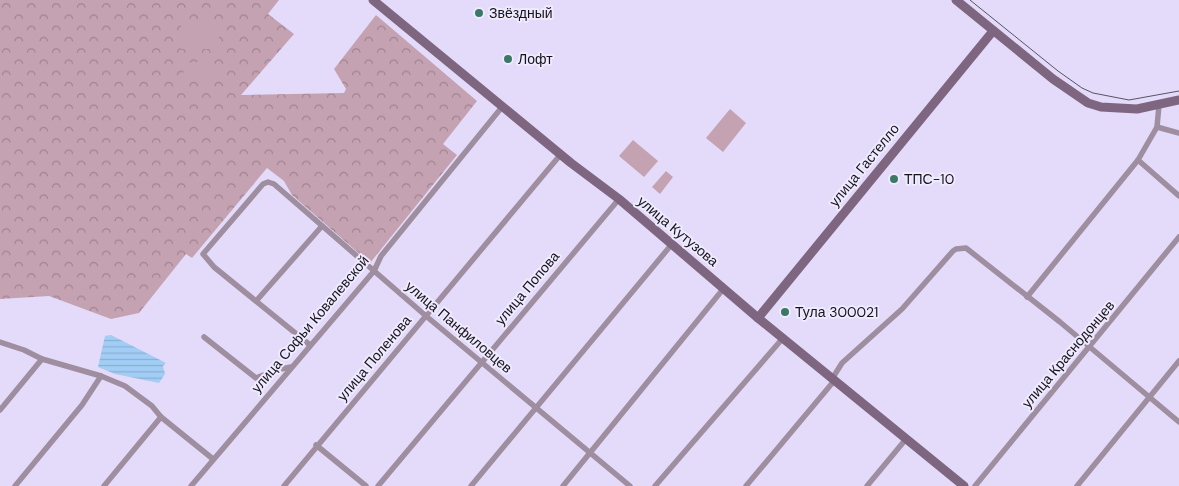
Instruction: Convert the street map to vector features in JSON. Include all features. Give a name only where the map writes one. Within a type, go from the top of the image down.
[{"type":"main road","name":"улица Кутузова","points":[[373,0],[502,107],[618,198],[758,318],[964,486]]},
{"type":"main road","points":[[956,0],[1052,79],[1088,103],[1120,109],[1158,105],[1179,100]]},
{"type":"main road","name":"улица Гастелло","points":[[758,318],[993,31]]},
{"type":"street","points":[[1027,297],[1138,160],[1157,127],[1158,105]]},
{"type":"street","name":"улица Софьи Ковалевской","points":[[191,486],[374,271],[381,256],[502,107]]},
{"type":"street","points":[[1157,127],[1179,133]]},
{"type":"street","name":"улица Поленова","points":[[284,486],[316,445],[561,154]]},
{"type":"street","points":[[1138,160],[1179,196]]},
{"type":"street","name":"улица Панфиловцев","points":[[257,300],[214,267],[204,254],[263,184],[268,182],[274,184],[426,316],[630,486]]},
{"type":"street","name":"улица Попова","points":[[378,486],[618,198]]},
{"type":"street","points":[[310,345],[257,300],[322,226]]},
{"type":"street","name":"улица Краснодонцев","points":[[975,486],[1179,237]]},
{"type":"street","points":[[471,486],[672,244]]},
{"type":"street","points":[[746,486],[833,380],[842,363],[902,308],[956,249],[966,248],[1090,347],[1179,422]]},
{"type":"street","points":[[563,486],[724,288]]},
{"type":"street","points":[[204,337],[256,378],[276,370],[292,367]]},
{"type":"street","points":[[655,486],[783,338]]},
{"type":"street","points":[[0,342],[24,350],[42,359],[101,376],[125,386],[152,406],[162,417],[213,459]]},
{"type":"street","points":[[0,410],[42,359]]},
{"type":"street","points":[[1077,486],[1179,361]]},
{"type":"street","points":[[15,486],[82,405],[101,376]]},
{"type":"street","points":[[104,486],[162,417]]},
{"type":"street","points":[[867,486],[906,439]]},
{"type":"street","points":[[316,445],[366,486]]},
{"type":"green space","points":[[0,0],[279,0],[268,14],[294,34],[241,95],[344,93],[346,89],[334,69],[376,15],[477,101],[443,144],[457,155],[370,263],[292,195],[284,181],[267,168],[192,258],[186,254],[139,313],[111,319],[49,296],[0,299]]},
{"type":"green space","points":[[181,24],[219,24],[219,49],[181,49]]},
{"type":"green space","points":[[214,61],[215,77],[184,79],[183,63]]},
{"type":"green space","points":[[730,109],[746,123],[723,152],[706,138]]},
{"type":"green space","points":[[633,140],[658,161],[644,177],[619,156]]},
{"type":"green space","points":[[666,171],[673,177],[660,194],[652,187]]},
{"type":"water","points":[[111,335],[166,363],[163,366],[165,374],[159,383],[115,374],[98,367],[105,336]]},
{"type":"tram line","points":[[970,0],[1058,71],[1082,88],[1093,93],[1129,100],[1179,91]]},
{"type":"place","name":"Звёздный","points":[[479,13]]},
{"type":"place","name":"Лофт","points":[[508,59]]},
{"type":"place","name":"ТПС-10","points":[[894,179]]},
{"type":"place","name":"Тула 300021","points":[[785,312]]}]
